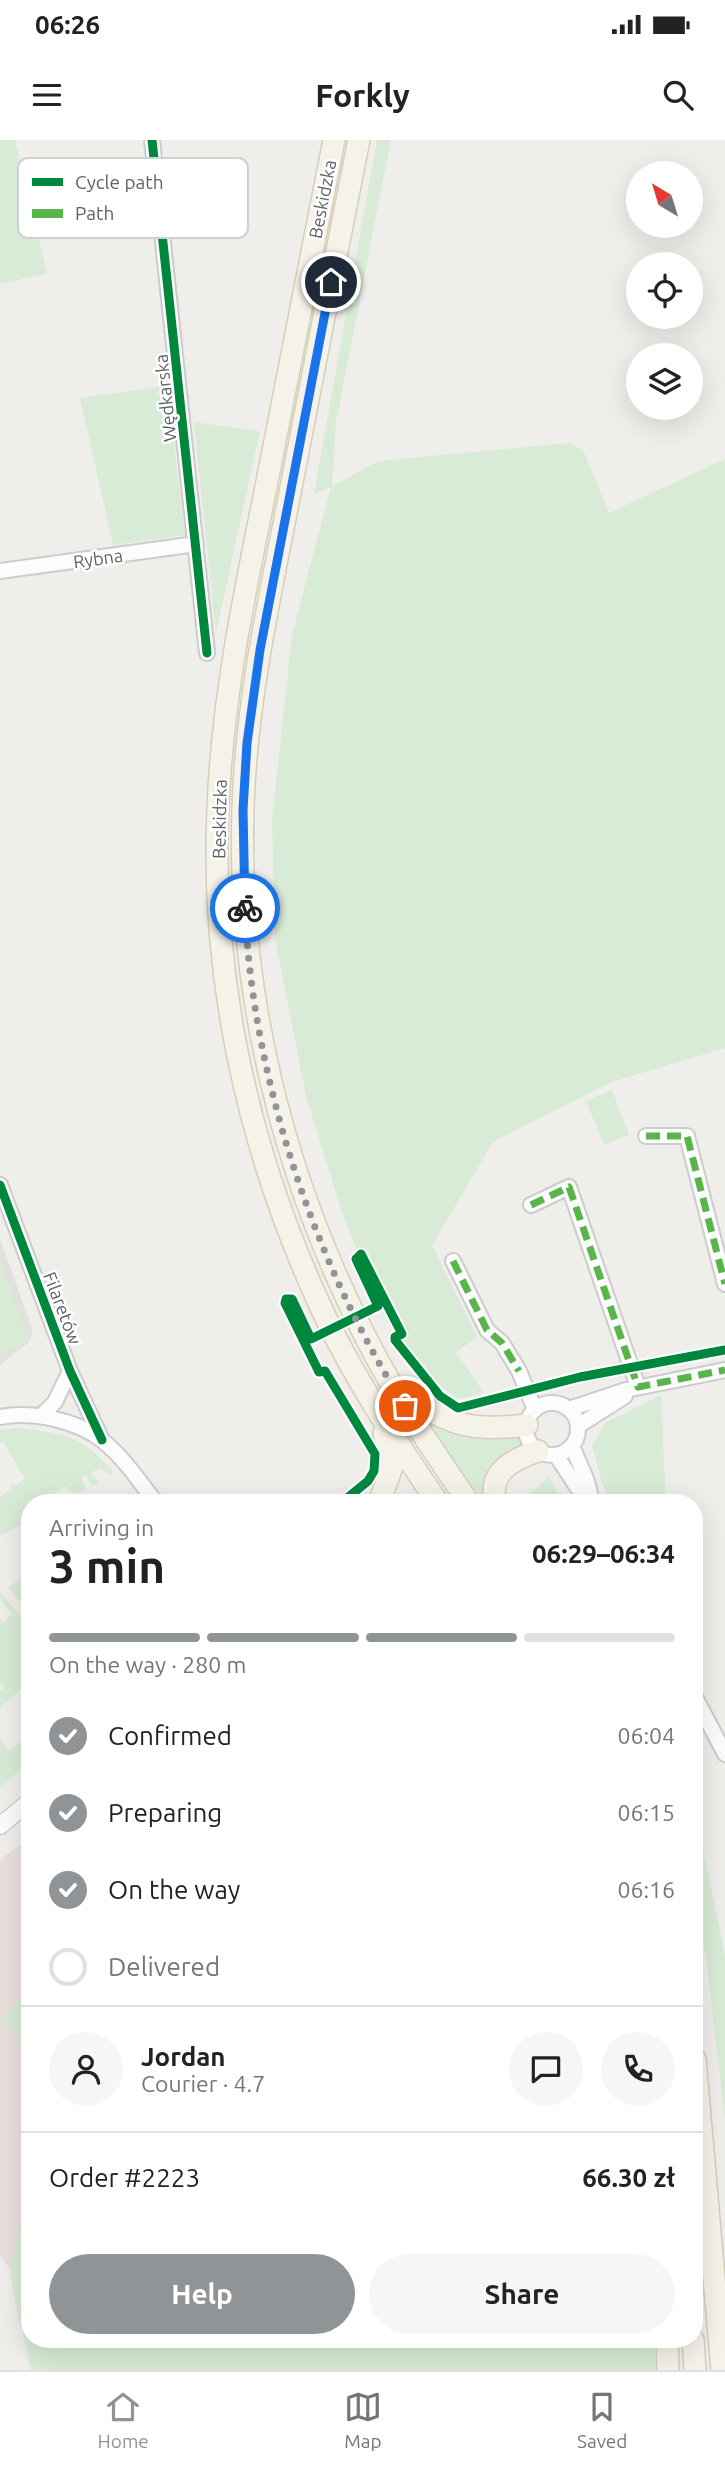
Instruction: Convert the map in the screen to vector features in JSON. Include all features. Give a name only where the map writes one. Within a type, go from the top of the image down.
[{"type":"main road","name":"Beskidzka","points":[[334,140],[235,645],[221,752],[218,812],[219,898],[234,1040],[270,1179],[293,1244],[318,1301],[372,1402],[432,1494]]},
{"type":"main road","name":"Beskidzka","points":[[359,140],[260,650],[247,743],[243,871],[250,967],[261,1035],[277,1106],[295,1170],[318,1233],[342,1289],[393,1387],[463,1494]]},
{"type":"main road","points":[[393,1387],[426,1409],[456,1424],[475,1428],[531,1418]]},
{"type":"main road","points":[[372,1402],[387,1440],[392,1467],[382,1494]]},
{"type":"main road","points":[[494,1494],[494,1482],[512,1461],[547,1453]]},
{"type":"main road","points":[[703,2143],[722,2370]]},
{"type":"main road","points":[[704,2153],[725,2244]]},
{"type":"main road","points":[[667,2348],[668,2370]]},
{"type":"main road","points":[[693,2348],[695,2370]]},
{"type":"street","name":"Wędkarska","points":[[152,140],[154,158]]},
{"type":"street","name":"Wędkarska","points":[[163,238],[207,653]]},
{"type":"street","name":"Rybna","points":[[0,571],[196,544]]},
{"type":"street","points":[[646,1136],[687,1136],[725,1284]]},
{"type":"street","name":"Filaretów","points":[[0,1185],[70,1371],[102,1440],[149,1494]]},
{"type":"street","points":[[531,1205],[569,1187],[639,1387]]},
{"type":"street","points":[[453,1261],[486,1330],[502,1343],[519,1371],[550,1404],[569,1409],[639,1387],[725,1370]]},
{"type":"street","name":"Filaretów","points":[[42,1415],[55,1402],[70,1371]]},
{"type":"street","points":[[519,1371],[531,1418],[529,1440],[547,1453],[584,1494]]},
{"type":"street","points":[[578,1426],[639,1387]]},
{"type":"street","points":[[531,1418],[550,1404]]},
{"type":"street","points":[[569,1409],[578,1426],[572,1446],[590,1494]]},
{"type":"street","name":"Filaretów","points":[[0,1417],[42,1415],[74,1426],[102,1440]]},
{"type":"street","points":[[547,1453],[572,1446]]},
{"type":"street","points":[[703,1712],[725,1754]]},
{"type":"street","points":[[0,1826],[21,1808]]},
{"type":"shaded area","points":[[0,1239],[33,1331],[29,1342],[0,1365]]},
{"type":"shaded area","points":[[21,1844],[20,2326],[9,2267],[0,2256],[0,1860]]},
{"type":"green space","points":[[0,140],[15,140],[19,158],[18,238],[39,238],[47,273],[0,284]]},
{"type":"green space","points":[[377,140],[391,140],[336,422],[332,486],[379,461],[568,443],[583,450],[609,513],[725,459],[725,1048],[611,1082],[493,1142],[432,1245],[477,1337],[456,1352],[484,1393],[458,1399],[433,1381],[388,1323],[343,1216],[306,1096],[275,938],[272,819],[292,635],[331,487],[314,494]]},
{"type":"green space","points":[[167,386],[185,535],[113,545],[80,398]]},
{"type":"green space","points":[[194,422],[260,431],[216,633]]},
{"type":"green space","points":[[612,1090],[629,1135],[604,1145],[586,1101]]},
{"type":"green space","points":[[0,1262],[29,1342],[0,1353]]},
{"type":"green space","points":[[661,1395],[666,1494],[607,1494],[592,1446],[605,1423]]},
{"type":"green space","points":[[430,1419],[520,1432],[525,1447],[496,1494],[476,1494],[427,1422]]},
{"type":"green space","points":[[17,1428],[70,1438],[91,1450],[113,1472],[110,1475],[100,1468],[91,1473],[99,1482],[92,1486],[86,1476],[81,1478],[86,1489],[75,1494],[65,1486],[52,1494],[21,1494],[21,1525],[0,1536],[0,1496],[10,1489],[9,1486],[13,1483],[15,1486],[25,1478],[3,1442],[0,1443],[0,1430]]},
{"type":"green space","points":[[549,1477],[558,1494],[530,1494]]},
{"type":"green space","points":[[21,1577],[21,1603],[9,1588]]},
{"type":"green space","points":[[0,1592],[21,1616],[21,1689],[0,1708],[0,1691],[4,1688],[0,1683],[0,1620],[3,1623],[12,1614],[1,1601]]},
{"type":"green space","points":[[0,1738],[8,1751],[21,1742],[21,1770],[0,1787]]},
{"type":"green space","points":[[703,1845],[725,1955],[725,2121],[703,1944]]},
{"type":"green space","points":[[21,2001],[21,2040],[8,2024],[3,2027],[0,2019]]},
{"type":"green space","points":[[21,2227],[21,2323],[9,2267]]},
{"type":"green space","points":[[26,2348],[655,2348],[656,2370],[31,2370]]},
{"type":"marked path","points":[[646,1136],[687,1136],[725,1284]]},
{"type":"marked path","points":[[531,1205],[569,1187],[638,1387],[725,1370]]},
{"type":"marked path","points":[[453,1261],[487,1330],[502,1343],[519,1371]]},
{"type":"cycle path","points":[[152,140],[154,158]]},
{"type":"cycle path","points":[[163,238],[207,653]]},
{"type":"cycle path","points":[[0,1185],[70,1371],[102,1440]]},
{"type":"cycle path","points":[[352,1494],[368,1481],[374,1471],[375,1454],[325,1371],[319,1372],[285,1303],[286,1299],[292,1299],[311,1339],[378,1306],[356,1259],[361,1254],[402,1334],[395,1337],[395,1340],[440,1396],[458,1408],[580,1377],[725,1350]]},
{"type":"way so far","points":[[245,908],[250,967],[261,1035],[295,1170],[342,1289],[367,1341],[405,1406]]},
{"type":"route","points":[[245,908],[243,810],[247,743],[260,650],[331,282]]}]
